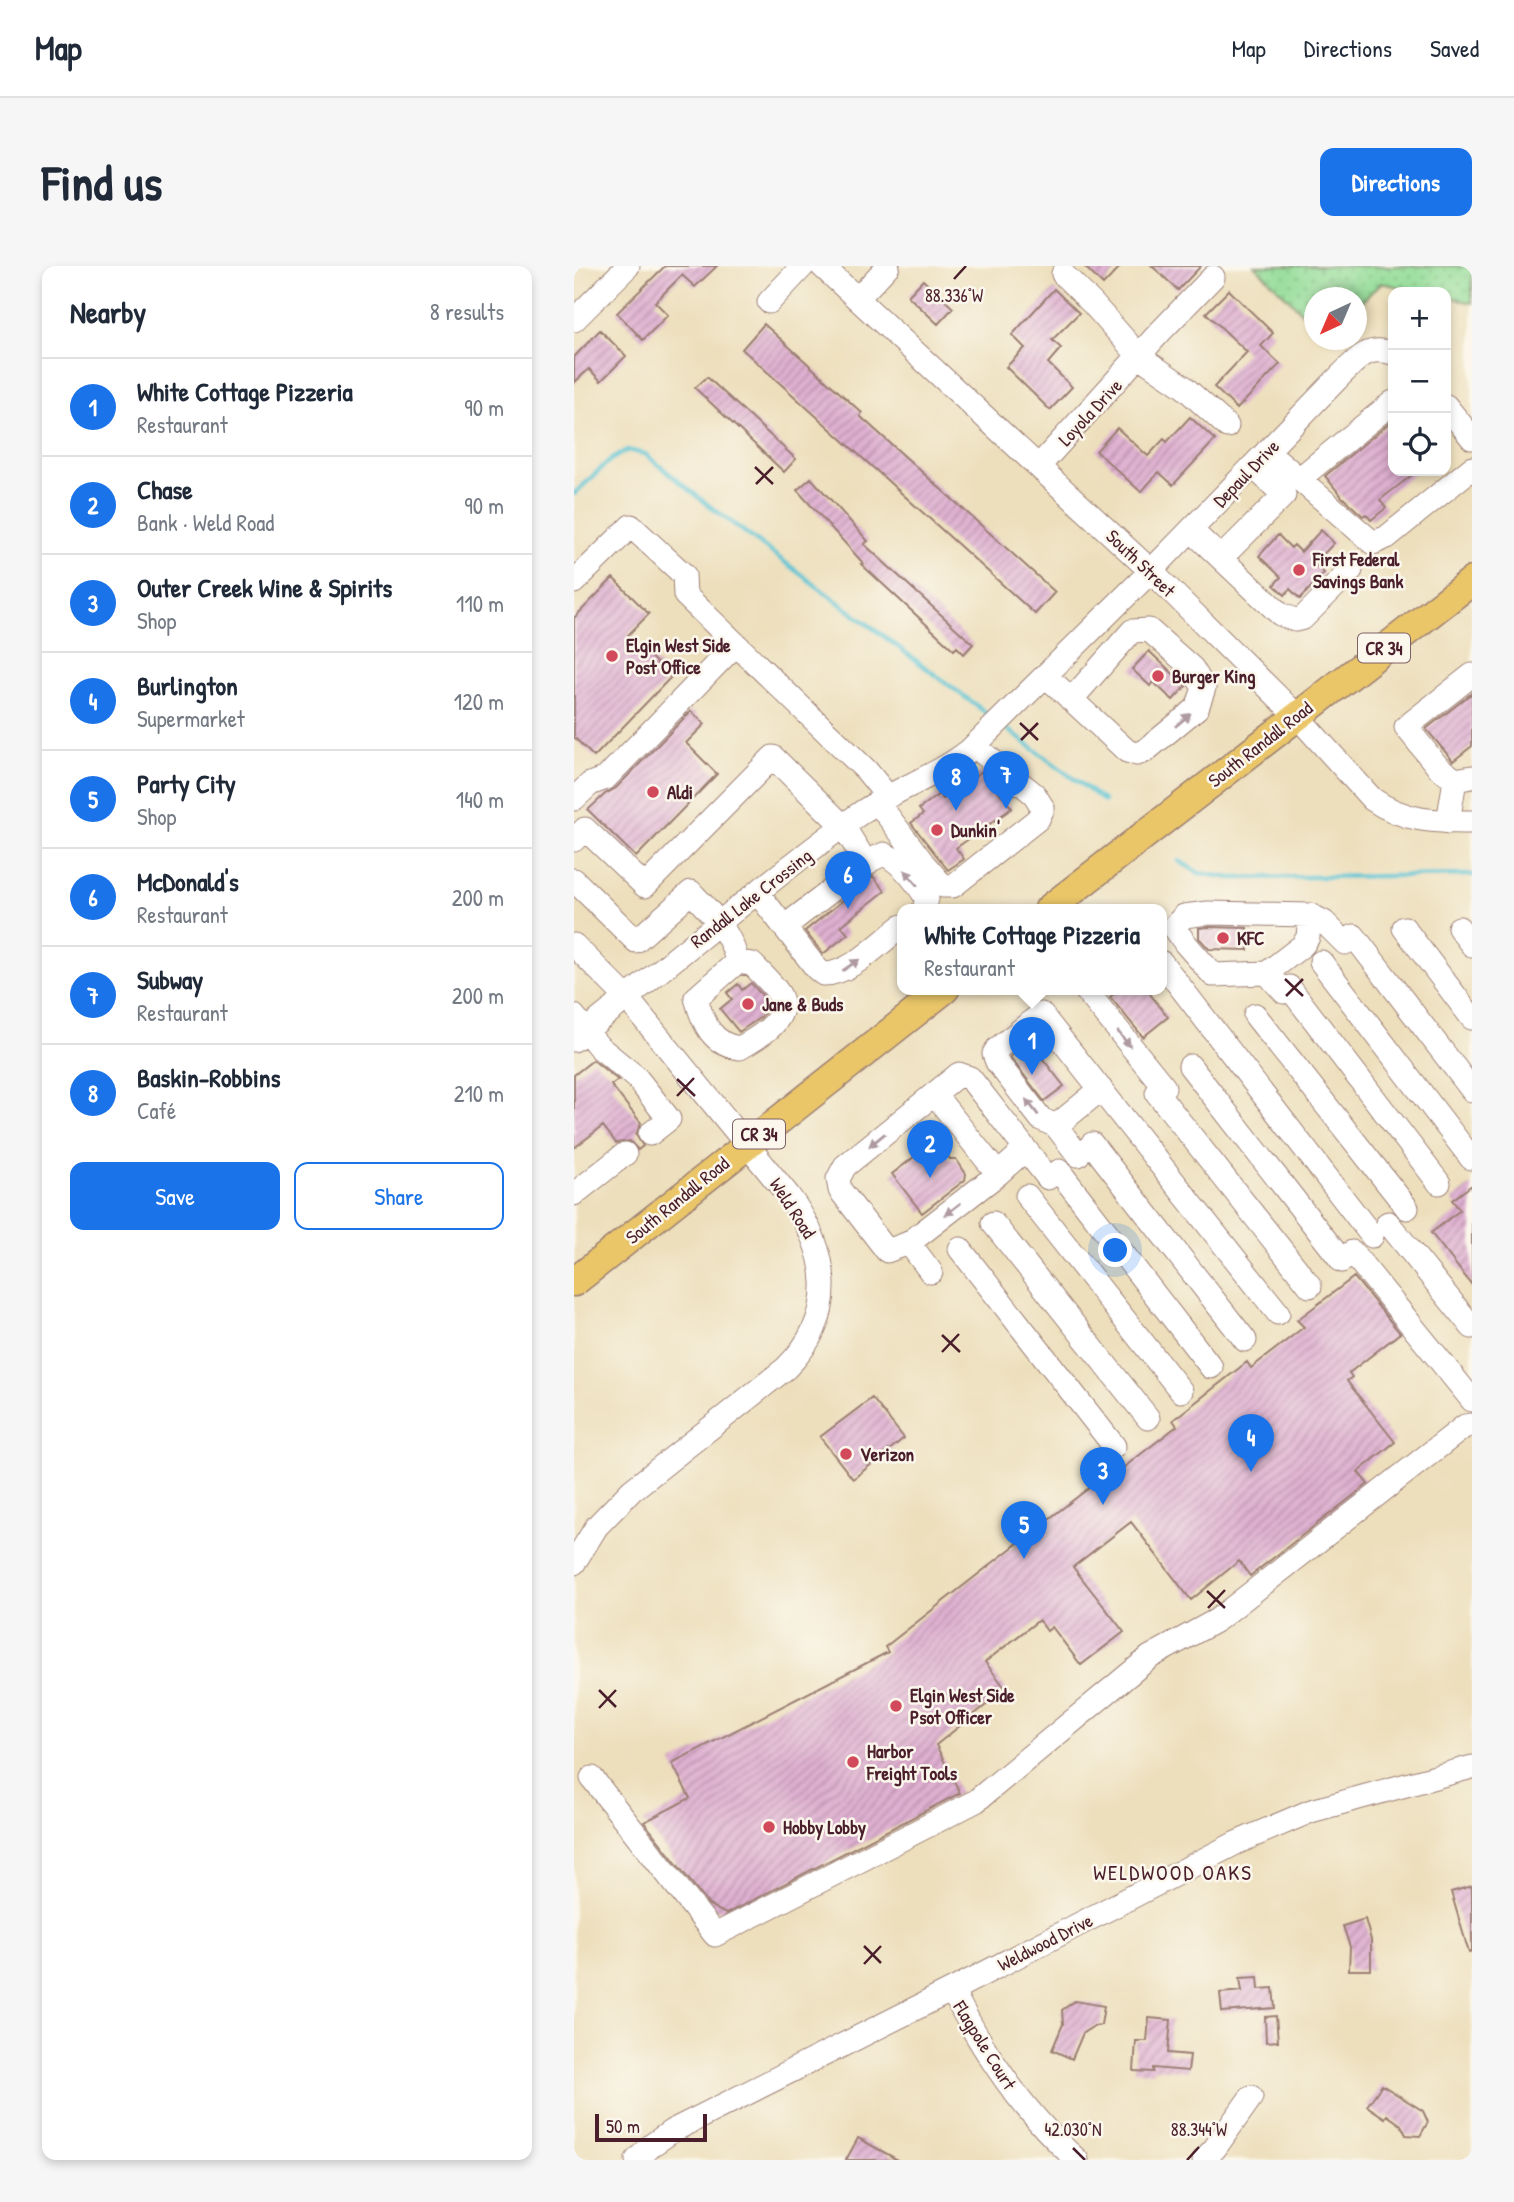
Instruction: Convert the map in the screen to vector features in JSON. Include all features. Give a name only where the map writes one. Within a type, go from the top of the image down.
[{"type":"main road","name":"South Randall Road","points":[[1055,904],[1472,581]]},
{"type":"main road","name":"South Randall Road","points":[[574,1282],[937,995]]},
{"type":"street","points":[[574,320],[628,266]]},
{"type":"street","points":[[769,302],[803,266]]},
{"type":"street","name":"South Street","points":[[822,266],[1151,571],[1297,716],[1359,787],[1385,808],[1413,819],[1472,822]]},
{"type":"street","points":[[858,298],[888,266]]},
{"type":"street","points":[[1063,274],[1140,357],[1184,387],[1227,426]]},
{"type":"street","name":"Loyola Drive","points":[[1040,466],[1213,277]]},
{"type":"street","name":"Depaul Drive","points":[[1151,571],[1340,375],[1367,351],[1388,352]]},
{"type":"street","points":[[1299,479],[1388,406]]},
{"type":"street","points":[[1451,412],[1472,438]]},
{"type":"street","points":[[1260,458],[1299,479],[1373,543],[1387,537],[1472,468]]},
{"type":"street","points":[[1221,558],[1284,495],[1260,458]]},
{"type":"street","points":[[574,582],[631,526],[684,575],[685,595],[866,770],[924,864],[943,886],[953,886],[1038,819],[1043,808],[1034,794],[974,746]]},
{"type":"street","points":[[1191,530],[1280,614],[1295,620],[1303,618],[1351,570]]},
{"type":"street","name":"Randall Lake Crossing","points":[[578,1029],[627,998],[719,922],[843,826],[883,800],[952,765],[1151,571]]},
{"type":"street","points":[[1045,676],[1071,700],[1127,751],[1137,754],[1145,751],[1197,708],[1204,688],[1192,668],[1149,630],[1132,631],[1071,700]]},
{"type":"street","points":[[574,799],[590,783],[606,778],[736,644]]},
{"type":"street","points":[[1448,822],[1464,778],[1438,767],[1406,727],[1472,675]]},
{"type":"street","points":[[645,886],[773,757],[875,859]]},
{"type":"street","points":[[574,840],[585,829],[670,911]]},
{"type":"street","points":[[784,926],[875,859],[896,860],[921,889],[927,899],[925,904]]},
{"type":"street","points":[[574,880],[636,941],[691,892],[719,922],[735,949],[737,962]]},
{"type":"street","points":[[757,892],[823,974],[830,975],[852,966],[897,930]]},
{"type":"street","points":[[1310,915],[1308,937],[1303,945],[1268,973],[1213,975],[1174,927],[1184,916],[1208,913],[1310,915],[1324,922],[1349,939],[1472,1090]]},
{"type":"street","points":[[1404,928],[1472,1018]]},
{"type":"street","name":"Weld Road","points":[[574,945],[627,998],[800,1211],[817,1244],[824,1277],[824,1293],[815,1327],[806,1346],[786,1368],[693,1440],[609,1511],[574,1563]]},
{"type":"street","points":[[737,962],[752,964],[780,996],[782,1009],[777,1021],[740,1048],[725,1046],[703,1023],[696,998],[737,962]]},
{"type":"street","points":[[1321,962],[1471,1158]]},
{"type":"street","points":[[1167,970],[1380,1229],[1472,1327]]},
{"type":"street","points":[[1268,973],[1287,989],[1439,1183]]},
{"type":"street","points":[[1089,995],[1310,1286]]},
{"type":"street","points":[[1245,1339],[1085,1149],[1056,1126],[1041,1119],[997,1062],[994,1054],[997,1049],[1041,1014],[1278,1313]]},
{"type":"street","points":[[1255,1015],[1407,1208]]},
{"type":"street","points":[[578,1029],[636,1077],[669,1119],[650,1135]]},
{"type":"street","points":[[1190,1066],[1347,1256],[1472,1400]]},
{"type":"street","points":[[1023,1147],[1017,1157],[998,1174],[909,1243],[887,1251],[840,1190],[838,1179],[845,1166],[958,1074],[970,1078],[1023,1147],[1053,1175],[1211,1367]]},
{"type":"street","points":[[1056,1126],[1101,1089]]},
{"type":"street","points":[[934,1094],[998,1174]]},
{"type":"street","points":[[574,1194],[625,1154]]},
{"type":"street","points":[[1027,1196],[1181,1391]]},
{"type":"street","points":[[993,1223],[1148,1418]]},
{"type":"street","points":[[909,1243],[931,1272]]},
{"type":"street","points":[[960,1249],[1114,1446]]},
{"type":"street","points":[[592,1779],[715,1936],[976,1801],[1150,1657],[1217,1620],[1465,1426],[1472,1425]]},
{"type":"street","name":"Weldwood Drive","points":[[637,2160],[672,2130],[952,1990],[1236,1843],[1311,1811],[1472,1768]]},
{"type":"street","name":"Flagpole Court","points":[[952,1990],[1005,2082],[1077,2160]]},
{"type":"street","points":[[1204,2160],[1251,2097]]},
{"type":"green space","points":[[1255,266],[1472,266],[1472,303],[1451,297],[1451,287],[1401,287],[1381,283],[1367,296],[1367,287],[1304,287],[1304,314]]},
{"type":"building","points":[[665,266],[717,266],[695,287],[682,275],[655,302],[668,315],[643,340],[617,313]]},
{"type":"building","points":[[1084,266],[1121,266],[1103,285]]},
{"type":"building","points":[[1152,266],[1201,266],[1178,290]]},
{"type":"building","points":[[923,280],[953,308],[938,324],[908,296]]},
{"type":"building","points":[[1054,289],[1079,313],[1052,340],[1061,348],[1048,363],[1072,387],[1050,410],[1006,367],[1025,348],[1012,335]]},
{"type":"building","points":[[1229,290],[1273,333],[1261,346],[1280,364],[1237,409],[1214,387],[1247,352],[1206,313]]},
{"type":"building","points":[[764,324],[862,413],[860,416],[1055,592],[1035,614],[742,349]]},
{"type":"building","points":[[600,330],[626,356],[601,381],[589,369],[574,383],[574,357]]},
{"type":"building","points":[[707,377],[796,459],[784,472],[695,388]]},
{"type":"building","points":[[1190,417],[1215,440],[1173,485],[1159,472],[1141,492],[1096,451],[1117,428],[1148,456],[1164,439],[1167,442]]},
{"type":"building","points":[[1388,424],[1388,476],[1411,476],[1380,500],[1386,508],[1371,520],[1342,497],[1325,476]]},
{"type":"building","points":[[811,478],[868,541],[864,544],[973,644],[964,654],[957,647],[954,650],[861,564],[863,563],[797,490]]},
{"type":"building","points":[[1321,530],[1334,543],[1314,564],[1324,573],[1300,599],[1290,589],[1285,595],[1274,585],[1281,577],[1259,556],[1278,535],[1291,548],[1294,545],[1301,552]]},
{"type":"building","name":"Elgin West Side Post Office","points":[[613,578],[649,614],[628,635],[671,677],[594,757],[574,737],[574,618]]},
{"type":"building","name":"Burger King","points":[[1149,651],[1186,686],[1173,700],[1153,682],[1150,686],[1132,669]]},
{"type":"building","points":[[1472,693],[1472,746],[1453,761],[1426,729]]},
{"type":"building","name":"Aldi","points":[[691,711],[705,724],[686,743],[717,774],[636,857],[588,810],[616,788]]},
{"type":"building","points":[[982,771],[1012,808],[956,848],[964,859],[948,870],[911,823],[923,814],[919,809],[939,794],[943,799]]},
{"type":"building","points":[[873,876],[885,891],[841,926],[848,934],[823,954],[805,931]]},
{"type":"building","name":"KFC","points":[[1199,928],[1247,928],[1248,950],[1209,949],[1199,938]]},
{"type":"building","name":"Jane & Buds","points":[[751,983],[766,1000],[768,1008],[761,1017],[739,1032],[720,1009],[732,999],[727,993],[738,984],[742,990]]},
{"type":"building","points":[[1151,995],[1168,1017],[1143,1037],[1110,997]]},
{"type":"building","points":[[1022,1048],[1027,1055],[1042,1058],[1064,1086],[1044,1101],[1010,1057]]},
{"type":"building","points":[[593,1060],[618,1080],[611,1085],[641,1123],[636,1135],[643,1146],[638,1150],[630,1141],[616,1143],[603,1126],[574,1148],[574,1075]]},
{"type":"building","points":[[936,1140],[950,1159],[956,1159],[966,1174],[965,1180],[922,1213],[892,1174]]},
{"type":"building","points":[[1472,1185],[1472,1285],[1431,1233],[1460,1210],[1452,1200]]},
{"type":"building","points":[[1354,1277],[1400,1333],[1349,1373],[1352,1377],[1347,1381],[1395,1442],[1358,1472],[1368,1484],[1250,1576],[1239,1561],[1191,1600],[1131,1522],[1073,1567],[1124,1632],[1081,1665],[1052,1627],[1047,1631],[1039,1620],[985,1662],[1006,1689],[936,1745],[960,1793],[726,1914],[709,1905],[644,1822],[690,1798],[672,1763],[888,1652],[885,1647],[1041,1525],[1098,1481],[1101,1485],[1177,1426],[1173,1420],[1247,1362],[1251,1368],[1304,1327],[1297,1320]]},
{"type":"building","points":[[872,1398],[904,1438],[853,1479],[820,1437]]},
{"type":"building","points":[[1472,1886],[1472,1952],[1469,1953],[1451,1892]]},
{"type":"building","points":[[1365,1919],[1371,1940],[1371,1970],[1349,1970],[1350,1947],[1343,1926]]},
{"type":"building","points":[[1258,1977],[1259,1989],[1273,1988],[1275,2008],[1222,2012],[1220,1993],[1242,1991],[1240,1978]]},
{"type":"building","points":[[1075,2001],[1104,2006],[1101,2025],[1083,2033],[1072,2059],[1052,2050],[1063,2024],[1062,2010]]},
{"type":"building","points":[[1276,2016],[1278,2041],[1266,2042],[1265,2017]]},
{"type":"building","points":[[1149,2018],[1171,2020],[1168,2053],[1190,2055],[1188,2071],[1153,2068],[1153,2072],[1134,2071],[1136,2041],[1147,2041]]},
{"type":"building","points":[[1382,2085],[1423,2111],[1428,2122],[1420,2136],[1406,2135],[1401,2125],[1367,2106]]},
{"type":"building","points":[[858,2138],[898,2160],[846,2160]]},
{"type":"waterway","points":[[574,494],[610,460],[627,450],[645,454],[707,504],[989,715]]},
{"type":"waterway","points":[[1008,730],[1104,801]]},
{"type":"waterway","points":[[1179,861],[1199,873],[1231,878],[1472,875]]},
{"type":"place","name":"First Federal Savings Bank","points":[[1299,570]]},
{"type":"place","name":"Elgin West Side Post Office","points":[[612,656]]},
{"type":"place","name":"Burger King","points":[[1158,676]]},
{"type":"place","name":"Aldi","points":[[653,792]]},
{"type":"place","name":"Subway","points":[[1006,809]]},
{"type":"place","name":"Baskin-Robbins","points":[[956,811]]},
{"type":"place","name":"Dunkin'","points":[[937,830]]},
{"type":"place","name":"McDonald's","points":[[848,909]]},
{"type":"place","name":"KFC","points":[[1223,938]]},
{"type":"place","name":"Jane & Buds","points":[[748,1004]]},
{"type":"place","name":"White Cottage Pizzeria","points":[[1032,1075]]},
{"type":"place","name":"Chase","points":[[930,1178]]},
{"type":"place","name":"Verizon","points":[[846,1454]]},
{"type":"place","name":"Burlington","points":[[1251,1472]]},
{"type":"place","name":"Outer Creek Wine & Spirits","points":[[1103,1505]]},
{"type":"place","name":"Party City","points":[[1024,1559]]},
{"type":"place","name":"Elgin West Side Psot Officer","points":[[896,1706]]},
{"type":"place","name":"Harbor Freight Tools","points":[[853,1762]]},
{"type":"place","name":"Hobby Lobby","points":[[769,1827]]},
{"type":"district","name":"WELDWOOD OAKS","points":[[1173,1872]]}]
